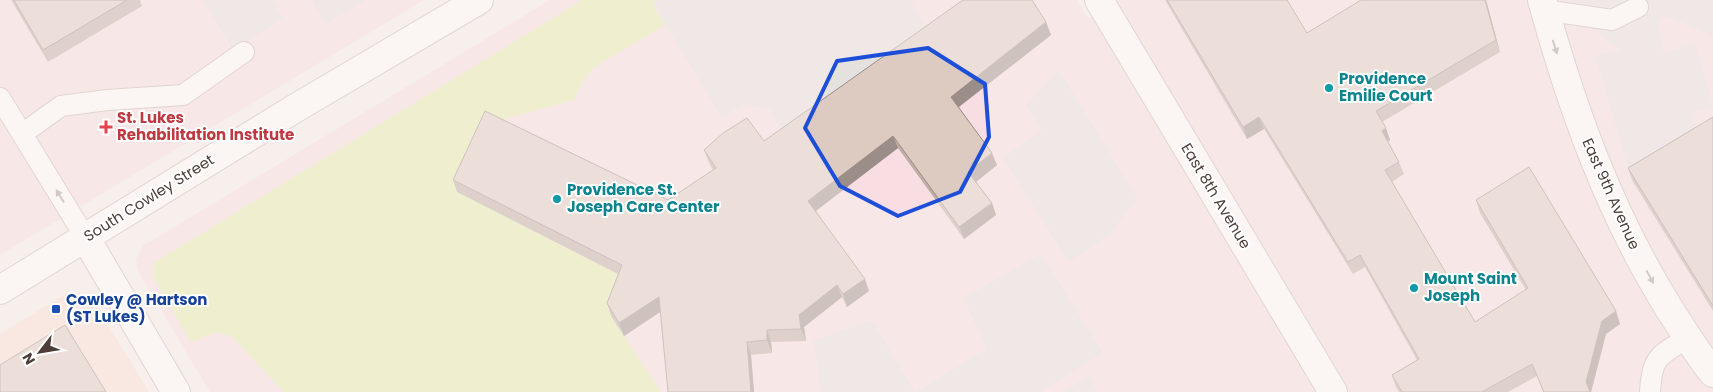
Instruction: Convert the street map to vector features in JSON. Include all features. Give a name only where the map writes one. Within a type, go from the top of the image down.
[{"type":"street","name":"South Cowley Street","points":[[0,290],[294,110],[479,0]]},
{"type":"street","name":"East 8th Avenue","points":[[1099,0],[1333,392]]},
{"type":"street","name":"East 9th Avenue","points":[[1543,5],[1581,127],[1617,214],[1655,287],[1697,353],[1713,372]]},
{"type":"street","points":[[85,238],[176,392]]},
{"type":"lane","points":[[1543,5],[1612,20],[1638,7],[1626,0]]},
{"type":"lane","points":[[22,134],[62,106],[107,100],[183,95],[244,52]]},
{"type":"lane","points":[[0,98],[85,238]]},
{"type":"lane","points":[[1650,392],[1651,372],[1660,355],[1687,338]]},
{"type":"highlighted area","points":[[928,48],[985,84],[989,137],[960,192],[898,216],[840,186],[805,128],[837,61]]},
{"type":"shaded area","name":"St. Lukes Rehabilitation Institute","points":[[0,0],[424,0],[0,255]]},
{"type":"shaded area","points":[[203,0],[272,0],[283,19],[233,50]]},
{"type":"shaded area","points":[[312,0],[366,0],[326,24]]},
{"type":"shaded area","points":[[550,0],[1077,0],[1088,18],[1119,0],[1713,0],[1713,392],[210,392],[138,271],[136,259],[143,246]]},
{"type":"shaded area","points":[[659,0],[916,0],[911,3],[929,34],[783,131],[770,109],[743,104],[722,118],[653,4]]},
{"type":"shaded area","points":[[1574,0],[1713,0],[1713,36],[1672,18],[1664,17],[1658,23],[1658,31],[1664,53],[1695,44],[1713,106],[1690,113],[1700,140],[1632,180],[1595,56],[1621,50],[1578,18]]},
{"type":"shaded area","points":[[1059,70],[1138,199],[1109,235],[1069,262],[1003,158],[1042,130],[1026,105]]},
{"type":"shaded area","points":[[1041,254],[1103,353],[1040,392],[917,392],[987,348],[963,298]]},
{"type":"shaded area","points":[[67,293],[80,293],[91,297],[149,392],[0,392],[0,334]]},
{"type":"shaded area","points":[[872,321],[915,392],[820,392],[814,340]]},
{"type":"shaded area","points":[[1088,376],[1098,392],[1064,392]]},
{"type":"green space","points":[[582,0],[659,0],[653,4],[665,25],[596,66],[584,79],[574,100],[490,123],[626,278],[611,316],[661,392],[284,392],[232,337],[217,332],[191,342],[153,277],[154,263]]},
{"type":"building","points":[[14,0],[127,0],[43,50]]},
{"type":"building","name":"Providence St. Joseph Care Center","points":[[963,0],[1032,0],[1046,22],[951,97],[992,153],[968,172],[992,203],[959,227],[893,136],[808,201],[865,279],[843,294],[837,285],[799,315],[801,329],[767,330],[767,340],[747,342],[751,392],[668,392],[659,297],[619,323],[607,303],[622,265],[453,180],[485,111],[668,200],[716,168],[704,150],[723,133],[747,118],[764,141]]},
{"type":"building","points":[[1167,0],[1287,0],[1307,33],[1361,0],[1485,0],[1496,40],[1376,111],[1386,128],[1382,131],[1399,162],[1385,170],[1475,322],[1528,288],[1476,200],[1529,167],[1616,311],[1602,321],[1586,382],[1590,392],[1544,392],[1532,364],[1482,392],[1402,392],[1392,375],[1419,359],[1360,255],[1348,262],[1259,117],[1243,127]]},
{"type":"building","points":[[1713,117],[1713,306],[1628,168]]},
{"type":"building","points":[[65,325],[106,392],[0,392],[0,365]]},
{"type":"place","name":"Providence Emilie Court","points":[[1329,88]]},
{"type":"place","name":"St. Lukes Rehabilitation Institute","points":[[106,127]]},
{"type":"place","name":"Providence St. Joseph Care Center","points":[[557,199]]},
{"type":"place","name":"Mount Saint Joseph","points":[[1414,288]]},
{"type":"place","name":"Cowley @ Hartson (ST Lukes)","points":[[56,309]]}]
